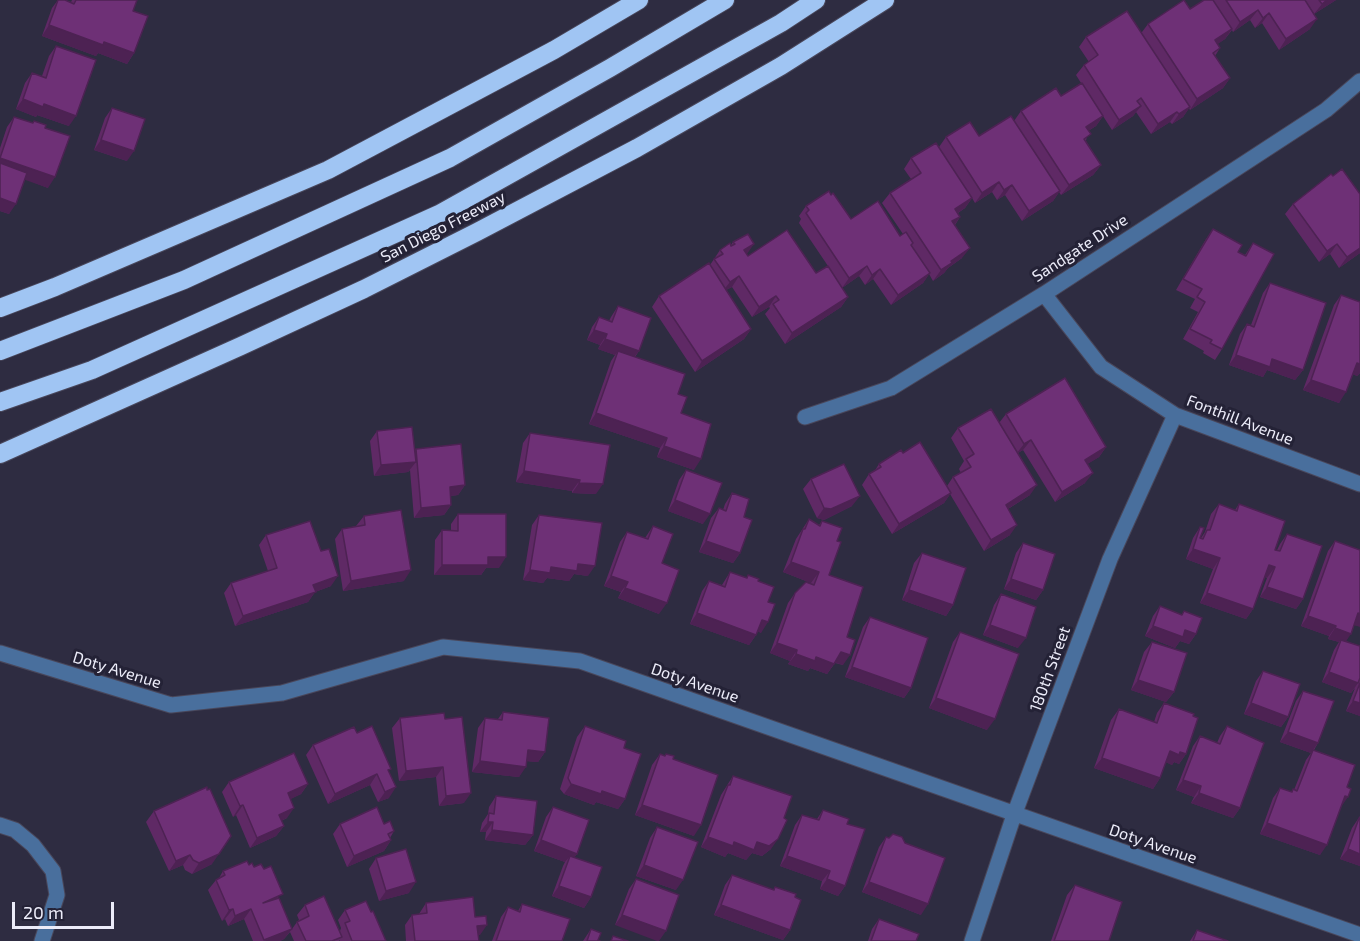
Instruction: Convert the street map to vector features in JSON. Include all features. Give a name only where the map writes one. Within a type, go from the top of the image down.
[{"type":"highway","points":[[0,308],[55,287],[328,170],[554,50],[639,0]]},
{"type":"highway","points":[[0,351],[183,280],[450,158],[725,0]]},
{"type":"highway","points":[[0,402],[92,370],[440,214],[781,23],[816,0]]},
{"type":"highway","name":"San Diego Freeway","points":[[0,454],[272,332],[477,232],[637,148],[781,66],[885,0]]},
{"type":"street","name":"Sandgate Drive","points":[[805,417],[891,388],[1044,294],[1326,110],[1360,81]]},
{"type":"street","name":"Fonthill Avenue","points":[[1044,294],[1101,367],[1175,415],[1360,484]]},
{"type":"street","name":"180th Street","points":[[972,941],[1014,815],[1110,559],[1175,415]]},
{"type":"street","name":"Doty Avenue","points":[[0,653],[171,705],[282,693],[443,647],[580,661],[1360,935]]},
{"type":"street","points":[[0,825],[15,830],[33,845],[53,871],[57,896],[42,941]]},
{"type":"building","points":[[58,0],[74,4],[76,0],[137,0],[133,11],[148,16],[134,53],[104,42],[103,45],[49,25]]},
{"type":"building","points":[[1184,0],[1190,9],[1204,0],[1213,0],[1232,29],[1215,40],[1220,48],[1213,53],[1230,78],[1197,99],[1148,24]]},
{"type":"building","points":[[1226,0],[1305,0],[1317,19],[1286,39],[1269,13],[1263,18],[1258,10],[1240,22]]},
{"type":"building","points":[[1127,11],[1190,107],[1158,124],[1141,98],[1137,101],[1141,106],[1119,120],[1084,65],[1098,55],[1086,37]]},
{"type":"building","points":[[56,46],[96,60],[76,116],[23,99],[32,73],[46,78]]},
{"type":"building","points":[[1082,83],[1103,116],[1086,127],[1091,134],[1084,139],[1101,165],[1069,185],[1021,111],[1056,88],[1061,96]]},
{"type":"building","points":[[112,108],[145,119],[134,151],[101,140]]},
{"type":"building","points":[[1011,116],[1060,191],[1029,211],[1012,185],[1004,190],[999,182],[982,193],[946,137],[970,122],[979,136]]},
{"type":"building","points":[[14,117],[46,125],[45,128],[70,136],[55,177],[0,158]]},
{"type":"building","points":[[936,143],[972,198],[955,209],[960,217],[952,221],[970,248],[941,270],[890,193],[921,173],[911,158]]},
{"type":"building","points":[[0,163],[27,173],[16,204],[0,198]]},
{"type":"building","points":[[1342,169],[1360,194],[1360,248],[1347,257],[1337,244],[1327,251],[1293,204],[1331,174],[1333,176]]},
{"type":"building","points":[[829,191],[831,195],[833,193],[851,219],[878,201],[900,236],[906,232],[913,243],[911,245],[930,273],[898,295],[880,269],[872,275],[867,266],[849,278],[806,213],[809,210],[806,206]]},
{"type":"building","points":[[1213,229],[1242,245],[1238,252],[1246,256],[1253,243],[1274,254],[1222,349],[1210,343],[1212,340],[1190,329],[1205,302],[1197,297],[1202,289],[1183,279]]},
{"type":"building","points":[[787,230],[816,273],[828,266],[848,297],[792,333],[773,304],[779,300],[776,296],[759,307],[739,276],[730,282],[714,259],[723,254],[720,250],[730,243],[731,246],[735,244],[733,242],[748,234],[754,244],[744,250],[748,256]]},
{"type":"building","points":[[709,263],[751,329],[702,361],[659,296]]},
{"type":"building","points":[[1270,283],[1326,303],[1303,370],[1272,359],[1270,367],[1236,355],[1247,324],[1254,327]]},
{"type":"building","points":[[1341,295],[1360,302],[1360,364],[1357,363],[1346,392],[1311,380]]},
{"type":"building","points":[[618,306],[651,318],[639,351],[605,339],[607,334],[594,330],[599,317],[612,322]]},
{"type":"building","points":[[618,351],[685,374],[678,394],[687,397],[681,413],[711,424],[701,459],[664,446],[667,438],[596,413]]},
{"type":"building","points":[[1065,378],[1106,447],[1085,460],[1093,473],[1062,492],[1031,440],[1024,444],[1006,414]]},
{"type":"building","points":[[991,409],[1037,485],[1006,505],[1017,525],[991,540],[953,477],[971,467],[966,459],[974,454],[958,428]]},
{"type":"building","points":[[412,427],[416,462],[381,465],[377,431]]},
{"type":"building","points":[[530,433],[610,445],[603,484],[579,483],[580,480],[524,471]]},
{"type":"building","points":[[920,442],[951,493],[899,524],[869,474],[881,467],[879,464],[901,450],[903,453]]},
{"type":"building","points":[[461,444],[465,485],[450,487],[451,505],[421,508],[416,449]]},
{"type":"building","points":[[844,464],[860,496],[831,509],[824,508],[811,479]]},
{"type":"building","points":[[686,470],[722,483],[710,514],[675,500]]},
{"type":"building","points":[[732,493],[749,499],[744,517],[752,520],[740,553],[706,541],[719,508],[726,511]]},
{"type":"building","points":[[1219,504],[1237,511],[1239,504],[1285,521],[1275,550],[1280,551],[1287,534],[1322,546],[1303,599],[1267,587],[1275,567],[1269,565],[1253,609],[1207,593],[1220,558],[1193,549],[1200,527],[1204,528],[1200,538],[1203,539],[1207,530],[1210,530]]},
{"type":"building","points":[[401,510],[411,570],[351,581],[342,529],[365,525],[364,516]]},
{"type":"building","points":[[458,514],[506,514],[506,557],[488,557],[488,565],[442,565],[442,530],[458,531]]},
{"type":"building","points":[[539,515],[602,523],[595,566],[578,564],[577,571],[551,567],[550,573],[530,570]]},
{"type":"building","points":[[809,519],[820,526],[822,521],[842,528],[837,541],[841,542],[829,575],[863,587],[847,637],[855,640],[850,655],[841,652],[834,664],[816,657],[815,661],[796,654],[797,650],[777,643],[795,593],[806,582],[814,585],[819,572],[791,562]]},
{"type":"building","points":[[310,521],[321,551],[329,549],[338,576],[313,585],[316,592],[243,616],[231,583],[277,568],[266,535]]},
{"type":"building","points":[[653,526],[673,534],[662,563],[679,570],[667,603],[625,588],[628,582],[611,576],[627,532],[648,539]]},
{"type":"building","points":[[1335,541],[1360,550],[1360,614],[1358,613],[1351,634],[1308,616]]},
{"type":"building","points":[[1023,543],[1055,554],[1043,590],[1011,579]]},
{"type":"building","points":[[922,553],[966,568],[953,605],[909,590]]},
{"type":"building","points":[[730,572],[747,578],[748,575],[774,587],[768,602],[775,604],[768,622],[762,620],[756,635],[697,613],[709,581],[725,587]]},
{"type":"building","points":[[1001,594],[1036,607],[1026,638],[990,625]]},
{"type":"building","points":[[1160,606],[1182,615],[1184,611],[1202,618],[1196,634],[1185,630],[1183,637],[1153,626]]},
{"type":"building","points":[[870,617],[928,638],[911,688],[852,667]]},
{"type":"building","points":[[960,632],[1019,654],[995,719],[936,698]]},
{"type":"building","points":[[1341,640],[1360,646],[1358,683],[1329,672]]},
{"type":"building","points":[[1152,642],[1187,653],[1174,692],[1138,680]]},
{"type":"building","points":[[1263,671],[1300,684],[1288,717],[1251,703]]},
{"type":"building","points":[[1360,683],[1360,703],[1353,701]]},
{"type":"building","points":[[1303,691],[1334,701],[1318,743],[1288,732]]},
{"type":"building","points":[[1164,703],[1194,714],[1193,716],[1198,718],[1186,754],[1180,752],[1179,755],[1170,751],[1160,778],[1102,758],[1119,709],[1157,723]]},
{"type":"building","points":[[503,712],[549,718],[545,752],[528,750],[526,767],[480,761],[485,718],[502,720]]},
{"type":"building","points":[[444,713],[445,719],[462,717],[471,793],[446,796],[443,767],[406,771],[400,718]]},
{"type":"building","points":[[372,726],[391,769],[388,770],[396,787],[385,792],[377,774],[335,794],[313,745],[354,727],[357,733]]},
{"type":"building","points":[[585,726],[626,741],[624,748],[641,754],[625,799],[571,784],[568,778]]},
{"type":"building","points":[[1227,726],[1264,743],[1240,808],[1199,793],[1201,786],[1183,780],[1200,736],[1220,744]]},
{"type":"building","points":[[1313,750],[1355,765],[1347,787],[1351,789],[1348,797],[1345,796],[1327,845],[1267,823],[1280,788],[1292,792],[1293,789],[1297,791]]},
{"type":"building","points":[[294,753],[308,784],[288,793],[294,808],[279,815],[284,826],[257,838],[243,805],[240,806],[229,782]]},
{"type":"building","points":[[660,754],[674,756],[673,759],[718,775],[701,825],[642,805]]},
{"type":"building","points":[[733,776],[792,796],[784,818],[787,820],[778,839],[769,846],[757,842],[754,850],[734,842],[733,846],[708,837]]},
{"type":"building","points":[[207,787],[207,790],[210,789],[231,836],[219,854],[199,863],[190,855],[176,861],[154,811]]},
{"type":"building","points":[[496,796],[537,801],[533,835],[492,830],[493,822],[488,822],[489,813],[494,814]]},
{"type":"building","points":[[377,807],[384,824],[390,821],[394,831],[388,834],[391,840],[354,856],[340,824]]},
{"type":"building","points":[[553,807],[589,820],[577,854],[541,840]]},
{"type":"building","points":[[823,810],[849,819],[847,824],[865,829],[845,886],[827,879],[830,871],[787,856],[802,815],[819,820]]},
{"type":"building","points":[[1360,818],[1360,854],[1348,849]]},
{"type":"building","points":[[657,827],[698,842],[683,880],[644,865]]},
{"type":"building","points":[[893,834],[902,837],[905,843],[945,858],[928,904],[869,882],[886,837],[889,838]]},
{"type":"building","points":[[406,849],[416,882],[386,891],[376,858]]},
{"type":"building","points":[[570,856],[602,867],[591,897],[559,886]]},
{"type":"building","points":[[247,861],[254,867],[261,864],[264,869],[271,866],[283,894],[263,903],[279,898],[292,929],[264,940],[251,909],[235,916],[233,909],[229,910],[216,880],[225,875],[223,871]]},
{"type":"building","points":[[732,875],[774,890],[775,887],[796,894],[795,897],[801,900],[790,930],[721,905]]},
{"type":"building","points":[[636,879],[679,895],[666,931],[622,915]]},
{"type":"building","points":[[1075,885],[1122,902],[1109,941],[1054,941]]},
{"type":"building","points":[[324,896],[342,937],[332,941],[306,941],[297,922],[309,916],[305,905]]},
{"type":"building","points":[[473,897],[475,917],[486,916],[487,925],[477,926],[479,941],[415,941],[412,915],[427,913],[426,903]]},
{"type":"building","points":[[366,901],[386,941],[352,941],[345,923],[350,921],[345,910]]},
{"type":"building","points":[[522,904],[570,919],[562,941],[496,941],[508,907],[520,912]]},
{"type":"building","points":[[879,919],[919,934],[916,941],[871,941]]},
{"type":"building","points":[[591,929],[601,933],[598,940],[600,941],[587,941]]},
{"type":"building","points":[[1197,930],[1228,941],[1193,941]]},
{"type":"building","points":[[613,936],[628,941],[611,941]]}]
